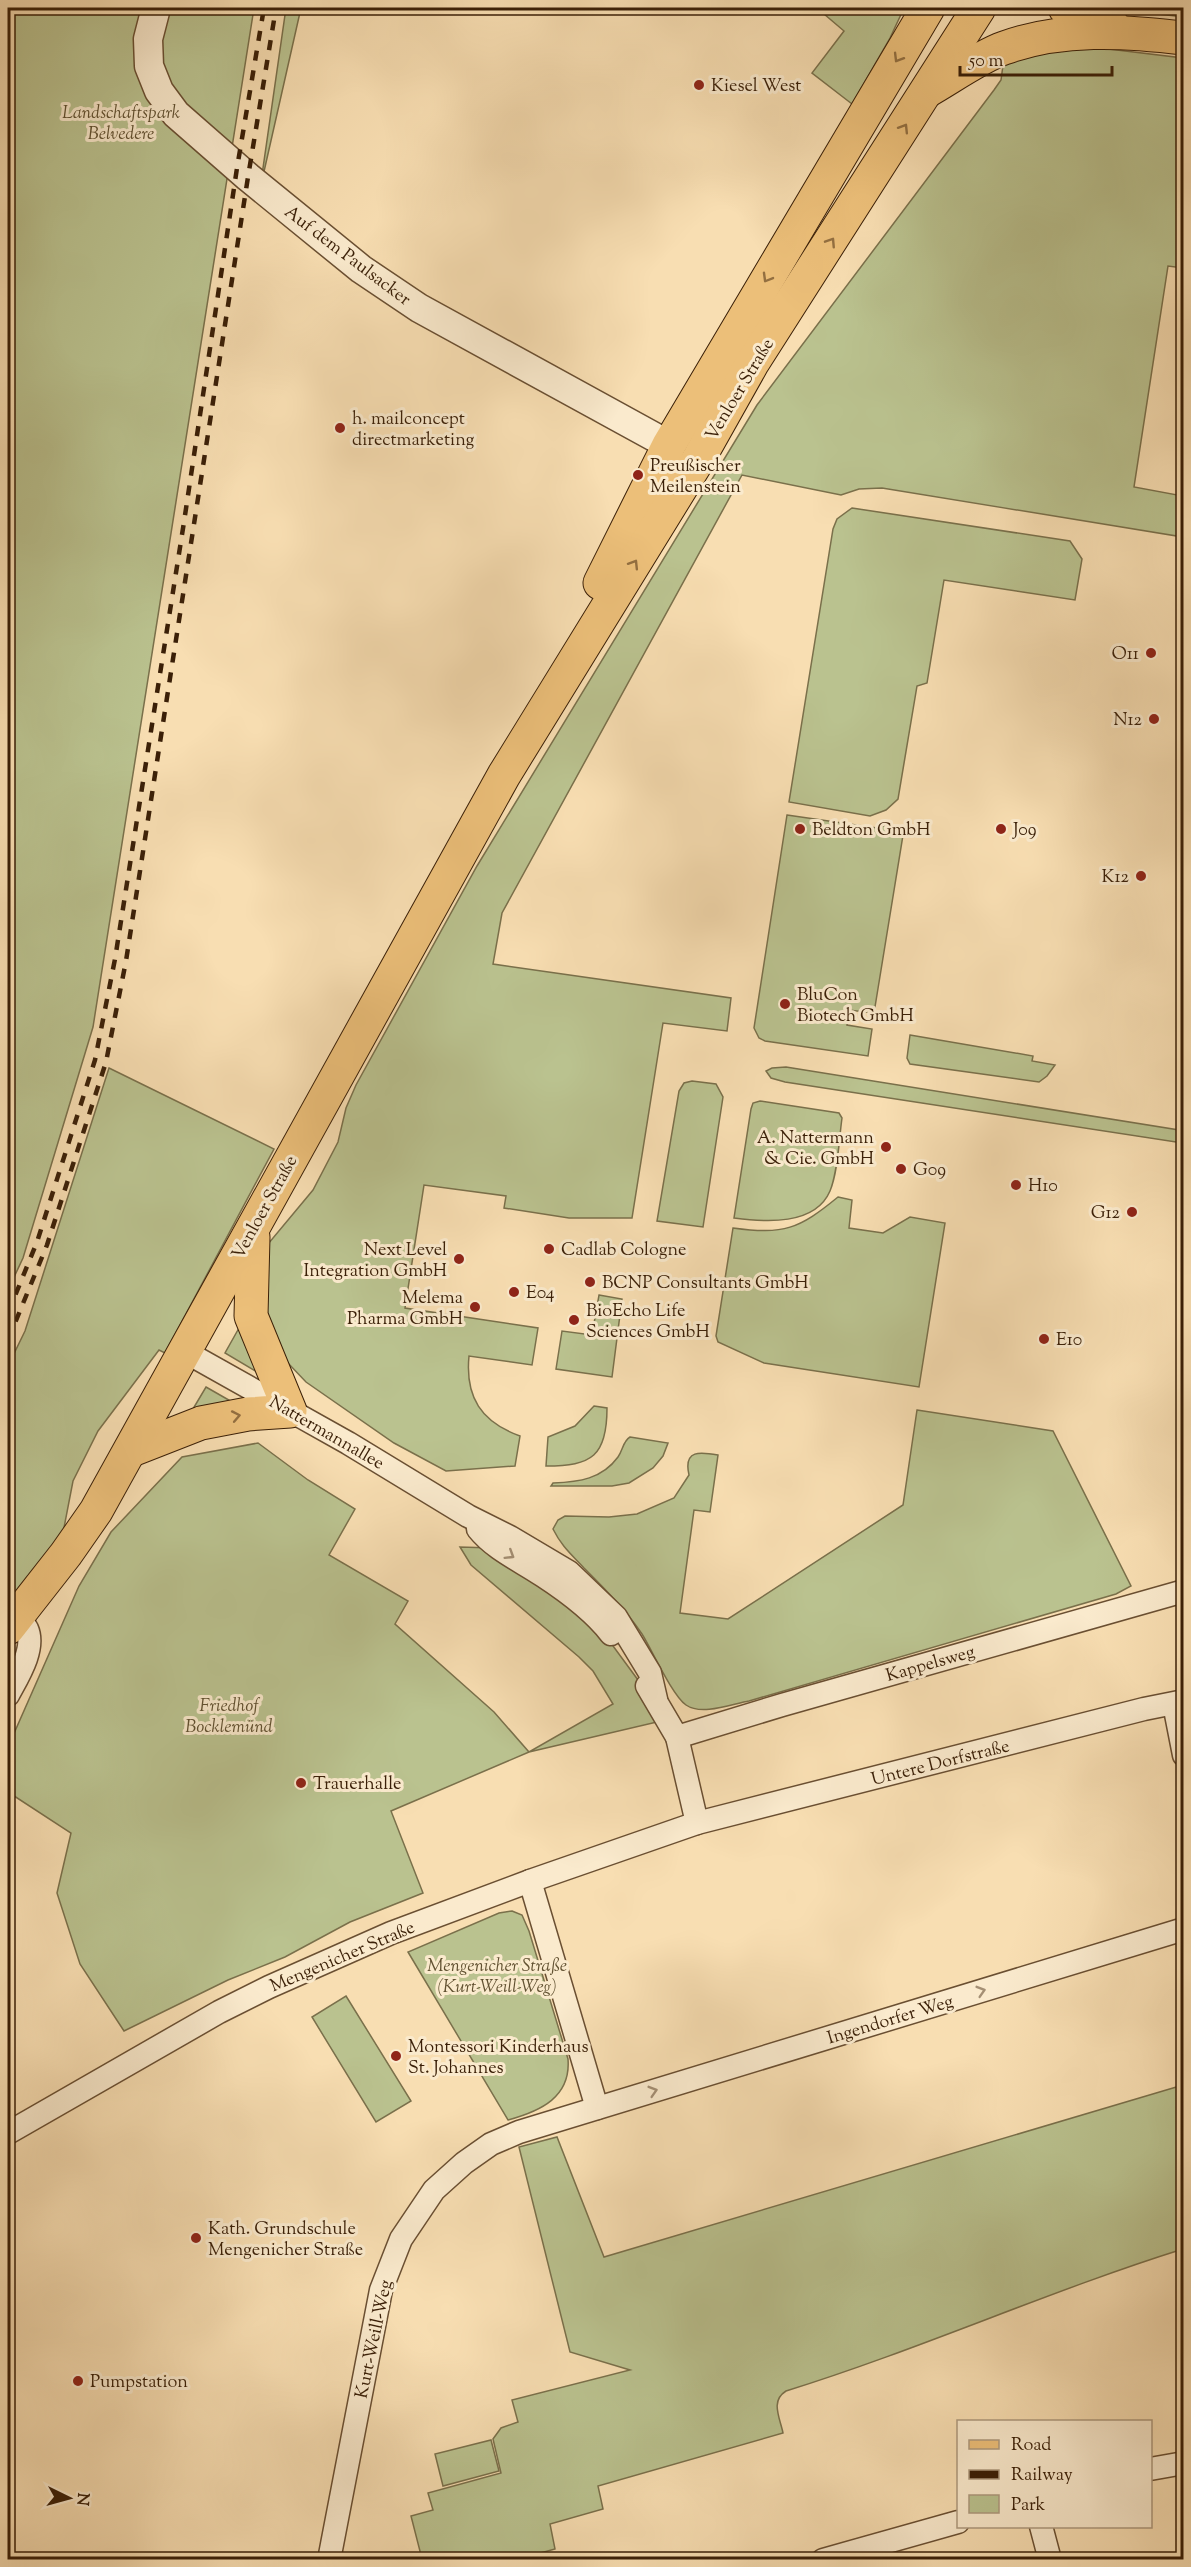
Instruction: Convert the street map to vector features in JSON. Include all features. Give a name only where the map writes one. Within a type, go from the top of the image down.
[{"type":"main road","name":"Venloer Straße","points":[[13,1623],[96,1511],[132,1450],[184,1351],[504,775],[669,445],[928,8]]},
{"type":"main road","name":"Venloer Straße","points":[[504,775],[698,460],[753,362],[979,8]]},
{"type":"main road","points":[[1065,8],[1127,31]]},
{"type":"main road","points":[[927,91],[1003,48],[1050,36],[1127,31],[1184,38]]},
{"type":"main road","points":[[669,445],[698,460]]},
{"type":"main road","points":[[132,1450],[201,1423],[248,1414],[290,1411],[251,1316],[250,1280],[254,1226]]},
{"type":"street","name":"Auf dem Paulsacker","points":[[156,8],[148,39],[149,66],[159,91],[176,114],[248,177],[361,269],[419,308],[669,445]]},
{"type":"street","name":"Nattermannallee","points":[[184,1351],[468,1516],[484,1537],[545,1577],[604,1625],[656,1699],[677,1737],[698,1823]]},
{"type":"street","name":"Kappelsweg","points":[[677,1737],[1184,1591]]},
{"type":"street","points":[[8,1695],[21,1671],[29,1644],[27,1628],[13,1623]]},
{"type":"street","points":[[1179,1703],[1184,1755]]},
{"type":"street","name":"Untere Dorfstraße","points":[[698,1823],[1144,1709],[1179,1703]]},
{"type":"street","name":"Mengenicher Straße","points":[[8,2133],[219,2012],[269,1987],[391,1933],[530,1881],[698,1823]]},
{"type":"street","points":[[530,1881],[597,2108]]},
{"type":"street","name":"Ingendorfer Weg","points":[[597,2108],[1184,1929]]},
{"type":"street","name":"Kurt-Weill-Weg","points":[[329,2559],[381,2290],[401,2239],[434,2190],[470,2157],[506,2137],[597,2108]]},
{"type":"street","points":[[1152,2469],[1184,2463]]},
{"type":"street","points":[[824,2559],[957,2522]]},
{"type":"street","points":[[1042,2528],[1050,2559]]},
{"type":"green space","name":"Landschaftspark Belvedere","points":[[8,8],[254,8],[93,1027],[23,1258],[8,1290]]},
{"type":"green space","points":[[286,8],[301,8],[263,176],[262,175]]},
{"type":"green space","points":[[817,8],[904,8],[890,38],[852,104],[812,73],[844,31]]},
{"type":"green space","points":[[1093,8],[1183,8],[1183,17],[1150,13],[1122,15]]},
{"type":"green space","points":[[1092,47],[1183,58],[1183,268],[1168,266],[1134,487],[1183,496],[1183,537],[882,488],[859,489],[841,495],[742,475],[502,913],[493,964],[731,998],[727,1031],[663,1023],[632,1218],[569,1218],[504,1208],[506,1196],[424,1185],[405,1308],[538,1328],[532,1365],[469,1356],[470,1384],[478,1406],[495,1423],[520,1436],[515,1466],[446,1471],[394,1443],[306,1382],[287,1362],[271,1336],[263,1281],[268,1244],[313,1190],[338,1142],[346,1108],[356,1085],[477,866],[757,405],[994,90],[1001,80],[1004,58]]},
{"type":"green space","points":[[852,508],[1070,541],[1082,559],[1075,600],[944,580],[927,683],[917,686],[898,799],[886,810],[870,816],[789,802],[833,529],[837,519]]},
{"type":"green space","points":[[787,815],[877,828],[886,825],[904,829],[874,1013],[849,1010],[847,1025],[872,1029],[868,1056],[765,1041],[759,1038],[754,1028]]},
{"type":"green space","points":[[910,1035],[1033,1056],[1032,1061],[1055,1065],[1039,1082],[910,1064],[907,1058]]},
{"type":"green space","points":[[786,1067],[1179,1130],[1183,1137],[1176,1142],[785,1082],[771,1078],[766,1071]]},
{"type":"green space","points":[[109,1068],[274,1149],[165,1353],[159,1350],[98,1431],[73,1481],[62,1538],[8,1603],[8,1366],[25,1331]]},
{"type":"green space","points":[[692,1081],[716,1084],[723,1097],[703,1227],[657,1221],[679,1091],[684,1083]]},
{"type":"green space","points":[[760,1101],[839,1113],[842,1118],[833,1183],[823,1202],[813,1211],[788,1219],[734,1218],[751,1109],[753,1103]]},
{"type":"green space","points":[[838,1197],[852,1200],[849,1228],[883,1233],[910,1217],[945,1223],[919,1387],[764,1363],[718,1342],[716,1336],[733,1228],[765,1231],[790,1227],[801,1223]]},
{"type":"green space","points":[[599,1295],[622,1299],[612,1377],[556,1369],[562,1331],[592,1335]]},
{"type":"green space","points":[[239,1328],[262,1375],[225,1353]]},
{"type":"green space","points":[[206,1387],[241,1407],[187,1419]]},
{"type":"green space","points":[[594,1406],[607,1408],[604,1437],[594,1455],[575,1464],[546,1466],[548,1437],[575,1426]]},
{"type":"green space","points":[[917,1410],[1053,1431],[1131,1586],[1116,1594],[749,1701],[700,1709],[686,1705],[680,1700],[636,1625],[567,1550],[553,1529],[558,1520],[565,1516],[609,1517],[637,1514],[674,1498],[689,1475],[688,1467],[691,1456],[700,1453],[718,1455],[710,1512],[694,1510],[680,1613],[728,1619],[903,1505]]},
{"type":"green space","points":[[630,1437],[668,1443],[663,1456],[653,1468],[629,1483],[612,1486],[551,1486],[553,1483],[572,1482],[597,1475],[612,1464]]},
{"type":"green space","name":"Friedhof Bocklemünd","points":[[258,1443],[308,1480],[355,1509],[329,1555],[408,1601],[395,1624],[494,1712],[529,1752],[391,1811],[423,1893],[350,1922],[285,1957],[228,1980],[124,2031],[80,1964],[57,1893],[71,1833],[8,1792],[8,1747],[79,1586],[111,1532],[182,1457]]},
{"type":"green space","points":[[460,1547],[493,1548],[605,1635],[638,1680],[657,1722],[529,1752],[613,1704],[593,1671],[471,1565]]},
{"type":"green space","name":"Mengenicher Straße (Kurt-Weill-Weg)","points":[[512,1911],[522,1915],[529,1931],[568,2059],[568,2072],[565,2083],[552,2100],[532,2112],[508,2120],[408,1952],[499,1913]]},
{"type":"green space","points":[[346,1996],[411,2101],[376,2122],[312,2017]]},
{"type":"green space","points":[[1183,2085],[1183,2249],[786,2391],[781,2395],[777,2405],[783,2433],[598,2486],[603,2509],[550,2524],[555,2549],[519,2559],[422,2559],[411,2516],[433,2510],[428,2493],[501,2473],[493,2439],[501,2428],[518,2422],[512,2400],[630,2370],[570,2352],[519,2147],[557,2137],[604,2257]]},
{"type":"green space","points":[[491,2440],[499,2471],[443,2486],[435,2454]]},
{"type":"railway","points":[[8,1313],[37,1242],[95,1060],[115,959],[237,168],[264,8]]},
{"type":"railway","points":[[8,1340],[47,1245],[106,1062],[126,961],[276,8]]},
{"type":"place","name":"Kiesel West","points":[[699,85]]},
{"type":"place","name":"h. mailconcept directmarketing","points":[[340,428]]},
{"type":"place","name":"Preußischer Meilenstein","points":[[638,475]]},
{"type":"place","name":"O11","points":[[1151,653]]},
{"type":"place","name":"N12","points":[[1154,719]]},
{"type":"place","name":"Beldton GmbH","points":[[800,829]]},
{"type":"place","name":"J09","points":[[1001,829]]},
{"type":"place","name":"K12","points":[[1141,876]]},
{"type":"place","name":"BluCon Biotech GmbH","points":[[785,1004]]},
{"type":"place","name":"A. Nattermann & Cie. GmbH","points":[[886,1147]]},
{"type":"place","name":"G09","points":[[901,1169]]},
{"type":"place","name":"H10","points":[[1016,1185]]},
{"type":"place","name":"G12","points":[[1132,1212]]},
{"type":"place","name":"Cadlab Cologne","points":[[549,1249]]},
{"type":"place","name":"Next Level Integration GmbH","points":[[459,1259]]},
{"type":"place","name":"BCNP Consultants GmbH","points":[[590,1282]]},
{"type":"place","name":"E04","points":[[514,1292]]},
{"type":"place","name":"Melema Pharma GmbH","points":[[475,1307]]},
{"type":"place","name":"BioEcho Life Sciences GmbH","points":[[574,1320]]},
{"type":"place","name":"E10","points":[[1044,1339]]},
{"type":"place","name":"Trauerhalle","points":[[301,1783]]},
{"type":"place","name":"Montessori Kinderhaus St. Johannes","points":[[396,2056]]},
{"type":"place","name":"Kath. Grundschule Mengenicher Straße","points":[[196,2238]]},
{"type":"place","name":"Pumpstation","points":[[78,2381]]}]
